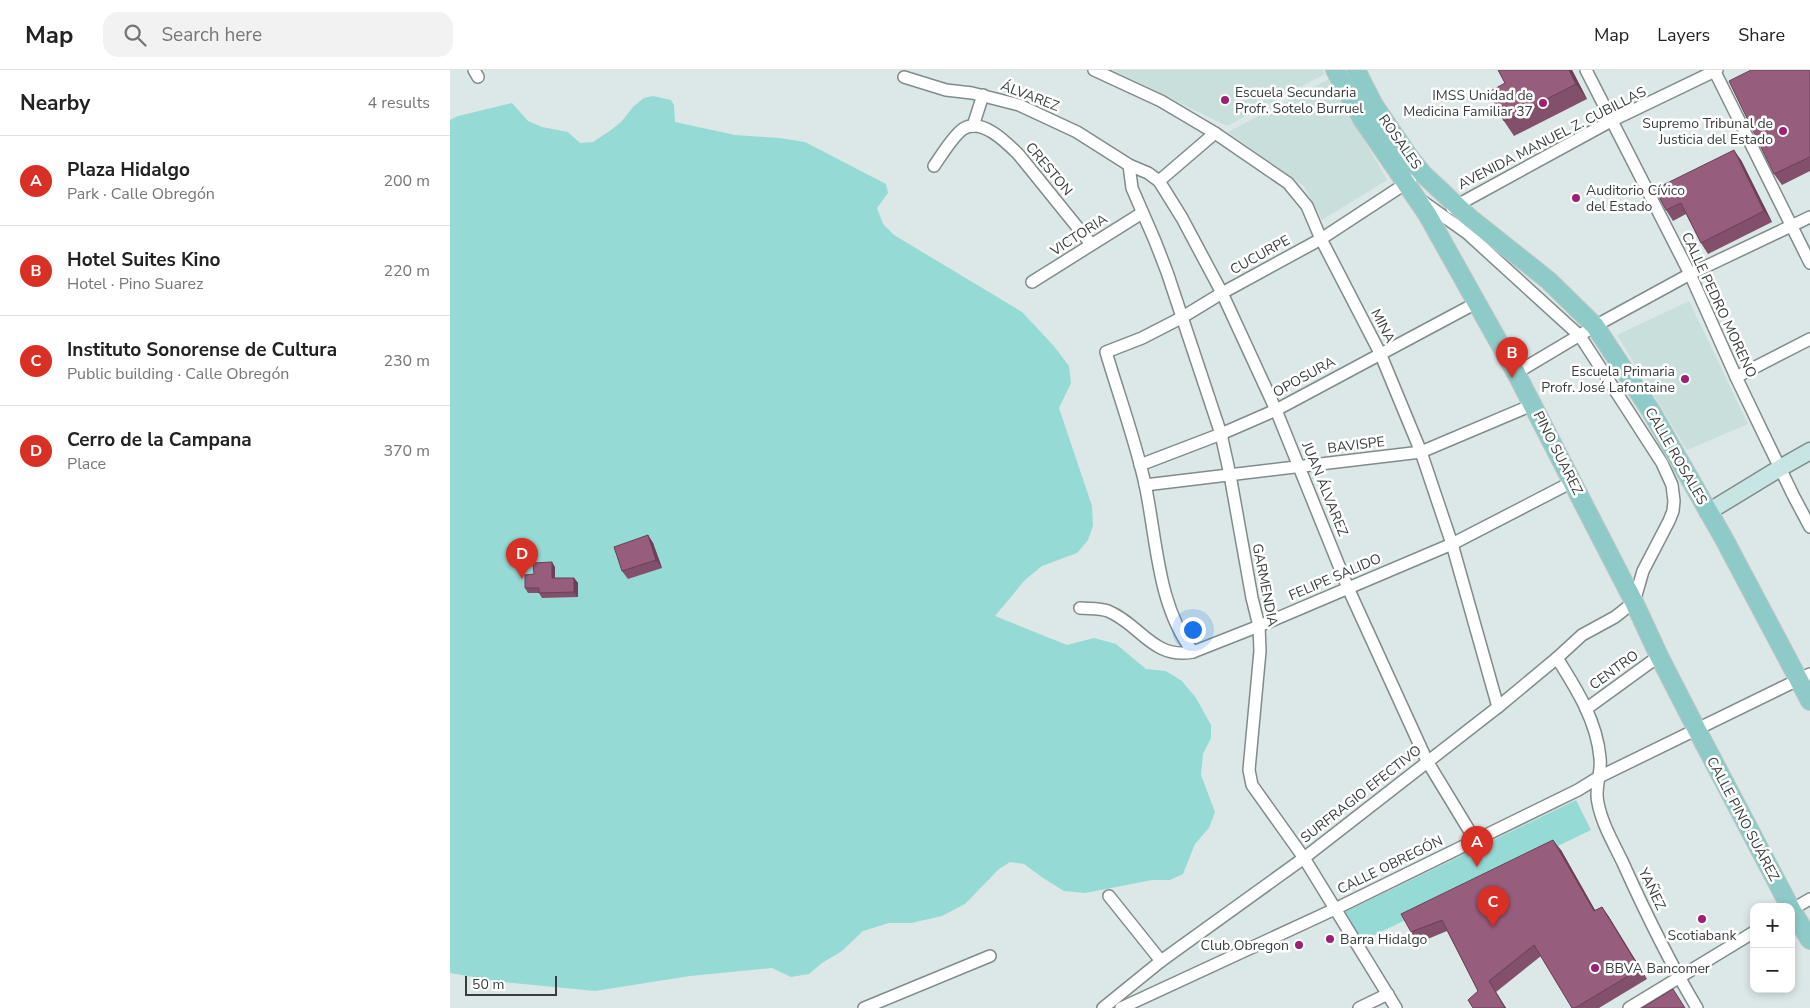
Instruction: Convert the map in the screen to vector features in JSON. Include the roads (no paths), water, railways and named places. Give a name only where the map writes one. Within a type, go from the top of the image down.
[{"type":"main road","name":"ROSALES","points":[[1335,70],[1362,119],[1406,183]]},
{"type":"main road","name":"ROSALES","points":[[1356,70],[1379,113],[1422,174],[1444,216]]},
{"type":"main road","name":"PINO SUAREZ","points":[[1406,183],[1416,198],[1444,216],[1476,303],[1516,373],[1634,602],[1697,730]]},
{"type":"main road","name":"CALLE ROSALES","points":[[1444,216],[1548,280],[1595,326],[1651,411],[1804,677],[1810,701]]},
{"type":"main road","name":"CALLE PINO SUÁREZ","points":[[1697,730],[1788,903]]},
{"type":"main road","name":"CALLE PINO SUÁREZ","points":[[1795,916],[1810,940]]},
{"type":"street","name":"MINA","points":[[1094,70],[1161,101],[1215,133],[1288,182],[1307,206],[1320,238],[1380,353],[1421,452],[1452,544],[1498,707]]},
{"type":"street","name":"CALLE PEDRO MORENO","points":[[1586,70],[1690,274],[1736,377],[1810,527]]},
{"type":"street","points":[[1715,70],[1810,263]]},
{"type":"street","name":"AVENIDA MANUEL Z. CUBILLAS","points":[[1444,216],[1612,121],[1715,70]]},
{"type":"street","name":"ÁLVAREZ","points":[[904,78],[946,90],[983,95],[1019,106],[1058,122],[1129,168]]},
{"type":"street","points":[[934,166],[960,131],[974,126],[983,95]]},
{"type":"street","name":"CRESTON","points":[[974,126],[994,133],[1020,155],[1091,244]]},
{"type":"street","points":[[1159,181],[1215,133]]},
{"type":"street","name":"JUAN ÁLVAREZ","points":[[1129,168],[1148,173],[1159,181],[1182,218],[1222,293],[1276,410],[1348,588],[1427,761],[1475,840]]},
{"type":"street","name":"GARMENDIA","points":[[1129,168],[1132,188],[1161,254],[1221,434],[1230,475],[1252,598],[1259,626],[1260,652],[1249,770],[1250,778],[1258,794],[1304,858],[1396,1008]]},
{"type":"street","name":"CUCURPE","points":[[1140,465],[1106,352],[1142,338],[1181,318],[1320,238],[1422,174]]},
{"type":"street","name":"VICTORIA","points":[[1032,282],[1142,213]]},
{"type":"street","name":"CALLE ROSALES","points":[[1444,216],[1467,233],[1580,336],[1662,463],[1672,485],[1674,502],[1671,516],[1643,571],[1634,602]]},
{"type":"street","points":[[1516,373],[1595,326],[1690,274],[1810,217]]},
{"type":"street","name":"OPOSURA","points":[[1140,465],[1221,434],[1276,410],[1476,303]]},
{"type":"street","points":[[1736,377],[1810,338]]},
{"type":"street","name":"BAVISPE","points":[[1145,485],[1421,452],[1532,405]]},
{"type":"street","points":[[1708,512],[1810,452]]},
{"type":"street","points":[[1140,465],[1168,598],[1178,629],[1193,652]]},
{"type":"street","name":"FELIPE SALIDO","points":[[1080,608],[1107,611],[1120,618],[1161,649],[1171,653],[1193,652],[1452,544],[1572,482]]},
{"type":"street","name":"SURFRAGIO EFECTIVO","points":[[1103,1008],[1161,961],[1304,858],[1498,707],[1582,635],[1615,618],[1634,602]]},
{"type":"street","name":"CENTRO","points":[[1586,709],[1659,656]]},
{"type":"street","name":"YAÑEZ","points":[[1557,658],[1579,693],[1593,728],[1600,758],[1597,801],[1604,822],[1678,977],[1697,1008]]},
{"type":"street","name":"CALLE OBREGÓN","points":[[1121,1008],[1140,1004],[1578,790],[1599,777],[1804,677]]},
{"type":"street","points":[[1109,896],[1161,961]]},
{"type":"street","points":[[1795,907],[1810,899]]},
{"type":"street","points":[[1629,1008],[1750,934]]},
{"type":"street","points":[[864,1008],[990,956]]},
{"type":"street","points":[[1359,1008],[1388,994]]},
{"type":"place","name":"Escuela Secundaria Profr. Sotelo Burruel","points":[[1225,100]]},
{"type":"place","name":"IMSS Unidad de Medicina Familiar 37","points":[[1543,103]]},
{"type":"place","name":"Supremo Tribunal de Justicia del Estado","points":[[1783,131]]},
{"type":"place","name":"Auditorio Cívico del Estado","points":[[1576,198]]},
{"type":"place","name":"Hotel Suites Kino","points":[[1512,378]]},
{"type":"place","name":"Escuela Primaria Profr. José Lafontaine","points":[[1685,379]]},
{"type":"place","name":"Cerro de la Campana","points":[[522,579]]},
{"type":"place","name":"Plaza Hidalgo","points":[[1477,867]]},
{"type":"place","name":"Scotiabank","points":[[1702,919]]},
{"type":"place","name":"Instituto Sonorense de Cultura","points":[[1493,927]]},
{"type":"place","name":"Barra Hidalgo","points":[[1330,939]]},
{"type":"place","name":"Club Obregon","points":[[1299,945]]},
{"type":"place","name":"BBVA Bancomer","points":[[1595,968]]}]
